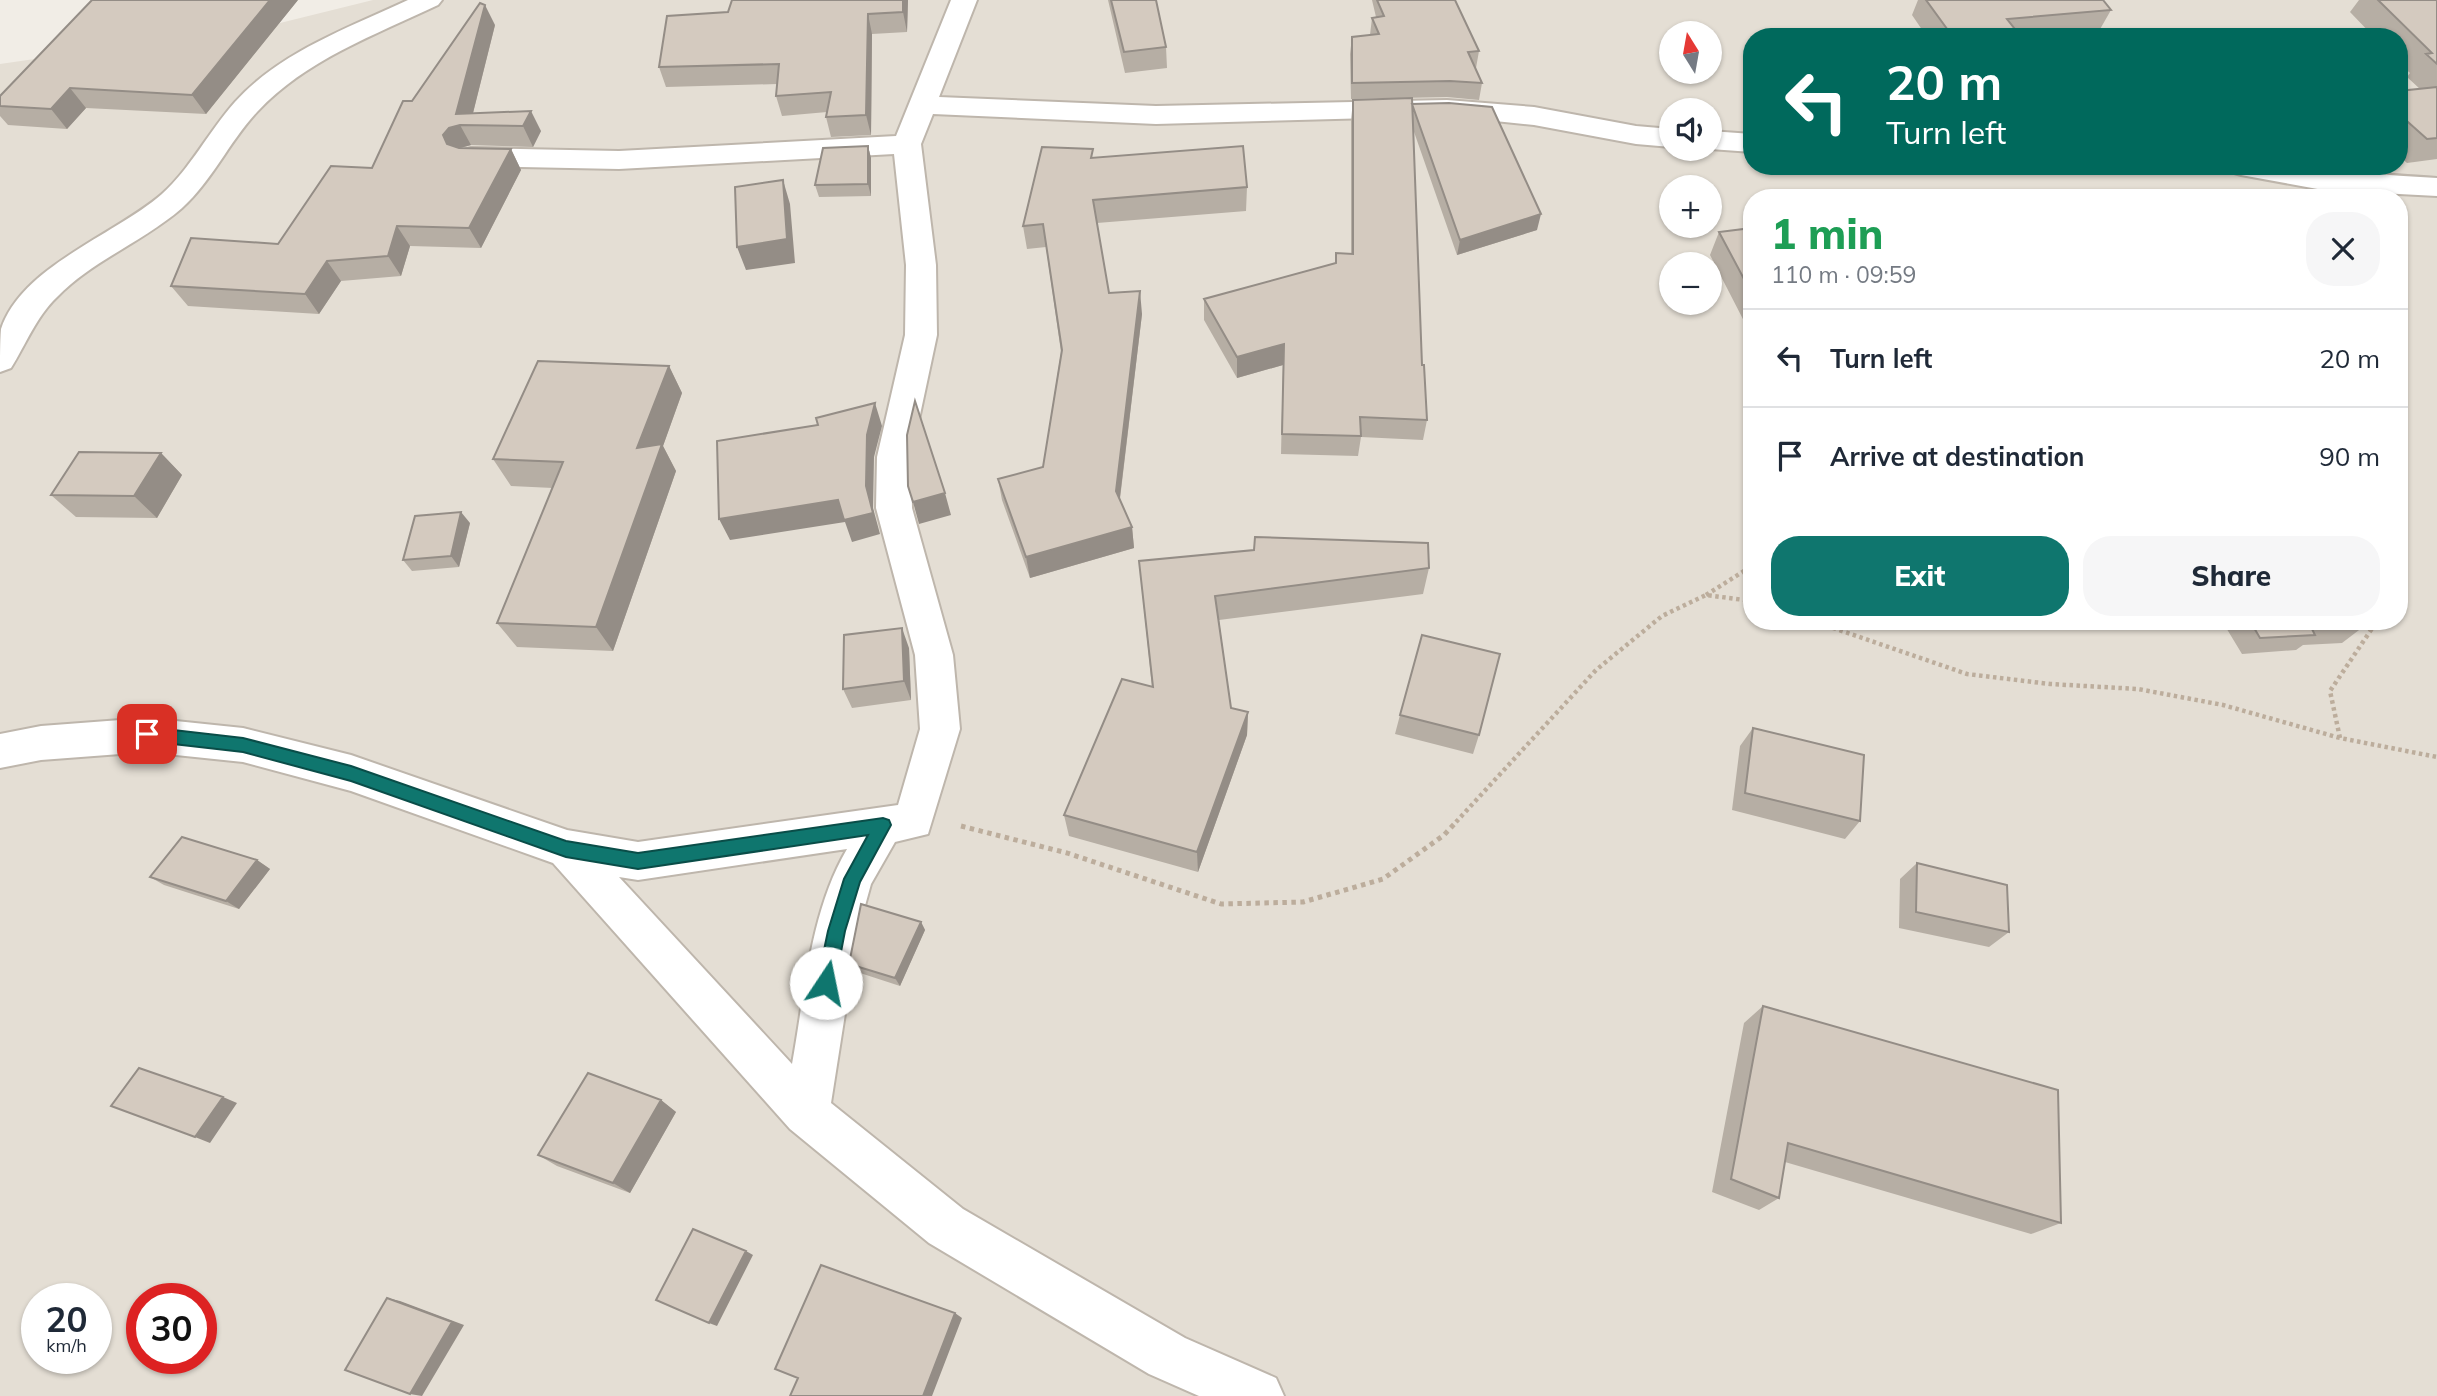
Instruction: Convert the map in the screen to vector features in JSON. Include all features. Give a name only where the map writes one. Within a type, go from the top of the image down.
[{"type":"street","points":[[0,360],[18,325],[46,289],[89,255],[169,204],[183,190],[247,106],[277,78],[429,0]]},
{"type":"street","points":[[806,1114],[836,931],[852,879],[898,823],[940,729],[934,655],[894,508],[894,457],[921,335],[921,265],[907,144],[964,0]]},
{"type":"street","points":[[923,105],[1156,115],[1447,108],[1534,116],[1659,137]]},
{"type":"street","points":[[1722,141],[1743,142]]},
{"type":"street","points":[[471,157],[619,160],[907,144]]},
{"type":"street","points":[[2290,175],[2323,181],[2437,187]]},
{"type":"street","points":[[0,751],[41,743],[147,734],[243,745],[351,773],[566,849],[638,861],[898,823]]},
{"type":"street","points":[[566,849],[806,1114],[946,1226],[1167,1356],[1258,1396]]},
{"type":"path","points":[[898,823],[967,827],[1067,853],[1221,904],[1303,902],[1383,879],[1444,835],[1596,670],[1662,616],[1706,595],[1743,572]]},
{"type":"path","points":[[1706,595],[1743,600]]},
{"type":"path","points":[[1839,630],[1967,674],[2050,684],[2138,689],[2223,705],[2340,738],[2437,757]]},
{"type":"path","points":[[2340,738],[2330,691],[2371,630]]},
{"type":"shaded area","points":[[373,0],[2437,0],[2437,1396],[0,1396],[0,64],[276,24]]},
{"type":"building","points":[[92,0],[270,0],[192,95],[70,88],[51,109],[0,106],[0,96]]},
{"type":"building","points":[[732,0],[903,0],[903,12],[868,14],[866,115],[826,117],[831,92],[776,96],[779,64],[659,67],[667,16],[728,12]]},
{"type":"building","points":[[1111,0],[1156,0],[1166,47],[1124,52]]},
{"type":"building","points":[[1377,0],[1455,0],[1479,51],[1468,52],[1482,83],[1352,83],[1352,37],[1379,34],[1372,18],[1384,16]]},
{"type":"building","points":[[1926,0],[2103,0],[2111,10],[2007,19],[2014,28],[1946,28]]},
{"type":"building","points":[[2378,0],[2437,0],[2437,64],[2426,54],[2432,53]]},
{"type":"building","points":[[480,3],[485,5],[456,114],[531,111],[523,126],[460,125],[449,128],[443,135],[447,144],[459,148],[511,149],[469,228],[397,226],[388,256],[327,261],[305,294],[171,286],[191,238],[278,244],[331,166],[372,168],[403,101],[412,101]]},
{"type":"building","points":[[2437,87],[2437,138],[2427,139],[2408,122],[2408,90]]},
{"type":"building","points":[[1412,98],[1422,365],[1427,420],[1360,417],[1361,436],[1282,434],[1284,344],[1237,357],[1204,299],[1336,263],[1336,253],[1353,254],[1353,100]]},
{"type":"building","points":[[1449,103],[1492,107],[1541,214],[1460,240],[1412,104]]},
{"type":"building","points":[[868,146],[868,184],[815,185],[823,148]]},
{"type":"building","points":[[1243,146],[1247,187],[1093,200],[1109,293],[1140,291],[1116,491],[1132,527],[1026,557],[998,479],[1043,467],[1062,350],[1043,224],[1023,226],[1042,147],[1093,149],[1091,158]]},
{"type":"building","points":[[783,180],[787,239],[737,247],[735,187]]},
{"type":"building","points":[[1743,229],[1743,277],[1722,238],[1722,232]]},
{"type":"building","points":[[538,361],[669,366],[637,448],[662,444],[596,627],[497,623],[563,462],[493,459]]},
{"type":"building","points":[[915,401],[945,493],[913,502],[908,486],[907,435]]},
{"type":"building","points":[[875,403],[867,435],[866,486],[873,513],[844,520],[838,500],[719,519],[717,441],[818,425],[816,418]]},
{"type":"building","points":[[79,452],[161,453],[134,496],[51,495]]},
{"type":"building","points":[[461,512],[451,556],[403,560],[415,516]]},
{"type":"building","points":[[1255,537],[1428,543],[1429,568],[1215,596],[1231,708],[1248,712],[1197,852],[1064,815],[1122,679],[1153,687],[1139,561],[1254,550]]},
{"type":"building","points":[[902,628],[904,681],[843,689],[844,635]]},
{"type":"building","points":[[2255,630],[2312,630],[2315,635],[2260,638]]},
{"type":"building","points":[[1422,635],[1500,654],[1479,735],[1400,715]]},
{"type":"building","points":[[1753,728],[1864,755],[1860,821],[1745,793]]},
{"type":"building","points":[[182,837],[257,860],[226,901],[150,877]]},
{"type":"building","points":[[1917,863],[2007,885],[2009,932],[1916,912]]},
{"type":"building","points":[[861,904],[921,922],[895,978],[849,964]]},
{"type":"building","points":[[1763,1006],[2058,1090],[2061,1223],[1788,1143],[1779,1198],[1731,1179]]},
{"type":"building","points":[[139,1068],[223,1097],[195,1137],[111,1106]]},
{"type":"building","points":[[588,1073],[661,1100],[613,1183],[538,1155]]},
{"type":"building","points":[[693,1229],[746,1251],[709,1323],[656,1300]]},
{"type":"building","points":[[821,1265],[955,1313],[923,1396],[790,1396],[798,1378],[775,1369]]},
{"type":"building","points":[[387,1298],[452,1322],[410,1394],[345,1370]]},
{"type":"route","points":[[147,734],[243,745],[351,773],[566,849],[638,861],[883,825],[852,879],[836,931],[826,983]]}]
